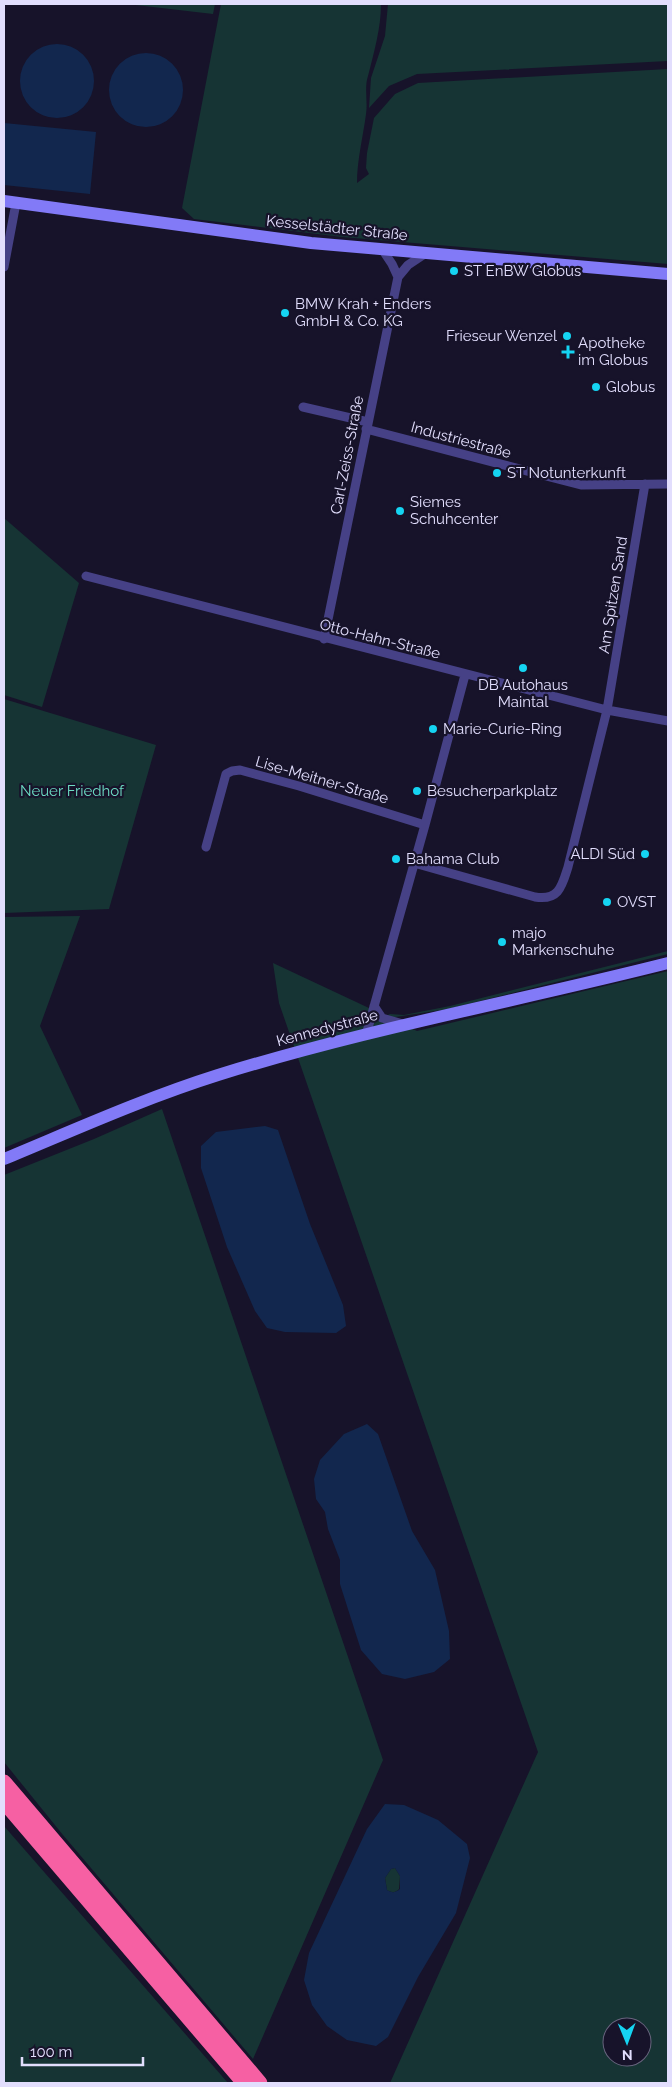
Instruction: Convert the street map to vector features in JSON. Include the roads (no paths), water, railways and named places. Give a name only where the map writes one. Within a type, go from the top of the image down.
[{"type":"highway","points":[[4,1782],[260,2083]]},
{"type":"highway","points":[[4,1802],[244,2083]]},
{"type":"main road","name":"Kesselstädter Straße","points":[[10,202],[382,250],[668,274]]},
{"type":"main road","name":"Kennedystraße","points":[[4,1159],[129,1107],[216,1076],[366,1035],[668,963]]},
{"type":"street","points":[[4,267],[10,202]]},
{"type":"street","points":[[382,250],[398,277],[408,265],[426,253]]},
{"type":"street","name":"Carl-Zeiss-Straße","points":[[324,639],[398,277]]},
{"type":"street","name":"Industriestraße","points":[[303,407],[581,485],[668,484]]},
{"type":"street","name":"Am Spitzen Sand","points":[[607,710],[645,484]]},
{"type":"street","name":"Otto-Hahn-Straße","points":[[86,576],[465,675],[607,710],[668,721]]},
{"type":"street","points":[[366,1035],[465,675]]},
{"type":"street","points":[[414,864],[535,897],[546,898],[556,894],[563,884],[607,710]]},
{"type":"street","name":"Lise-Meitner-Straße","points":[[206,847],[226,774],[240,770],[425,825]]},
{"type":"street","points":[[374,1006],[382,1018],[408,1025]]},
{"type":"water","points":[[57,44],[71,47],[83,55],[91,67],[94,81],[91,95],[83,107],[71,115],[57,118],[43,115],[31,107],[23,95],[20,81],[23,67],[31,55],[43,47]]},
{"type":"water","points":[[146,53],[167,59],[177,69],[183,90],[177,111],[167,121],[146,127],[125,121],[115,111],[109,90],[115,69],[125,59]]},
{"type":"water","points":[[4,123],[96,132],[90,194],[4,185]]},
{"type":"water","points":[[265,1126],[278,1130],[310,1224],[343,1305],[346,1326],[336,1333],[285,1332],[267,1328],[255,1311],[227,1247],[201,1168],[201,1146],[216,1132]]},
{"type":"water","points":[[367,1424],[378,1434],[412,1531],[435,1570],[449,1631],[450,1659],[434,1672],[405,1679],[382,1674],[361,1650],[340,1584],[340,1560],[328,1529],[325,1512],[316,1499],[314,1479],[320,1460],[344,1434]]},
{"type":"water","points":[[385,1804],[404,1805],[438,1820],[467,1844],[470,1858],[456,1913],[418,1977],[388,2037],[376,2046],[347,2040],[327,2026],[312,2005],[304,1980],[309,1953],[367,1829]],"holes":[[[395,1868],[400,1876],[400,1889],[394,1892],[387,1890],[385,1878],[391,1869]]]},
{"type":"place","name":"ST EnBW Globus","points":[[454,271]]},
{"type":"place","name":"BMW Krah + Enders GmbH & Co. KG","points":[[285,313]]},
{"type":"place","name":"Frieseur Wenzel","points":[[567,336]]},
{"type":"place","name":"Apotheke im Globus","points":[[568,352]]},
{"type":"place","name":"Globus","points":[[596,387]]},
{"type":"place","name":"ST Notunterkunft","points":[[497,473]]},
{"type":"place","name":"Siemes Schuhcenter","points":[[400,511]]},
{"type":"place","name":"DB Autohaus Maintal","points":[[523,668]]},
{"type":"place","name":"Marie-Curie-Ring","points":[[433,729]]},
{"type":"place","name":"Besucherparkplatz","points":[[417,791]]},
{"type":"place","name":"ALDI Süd","points":[[645,854]]},
{"type":"place","name":"Bahama Club","points":[[396,859]]},
{"type":"place","name":"OVST","points":[[607,902]]},
{"type":"place","name":"majo Markenschuhe","points":[[502,942]]},
{"type":"park label","name":"Neuer Friedhof","points":[[72,791]]}]
